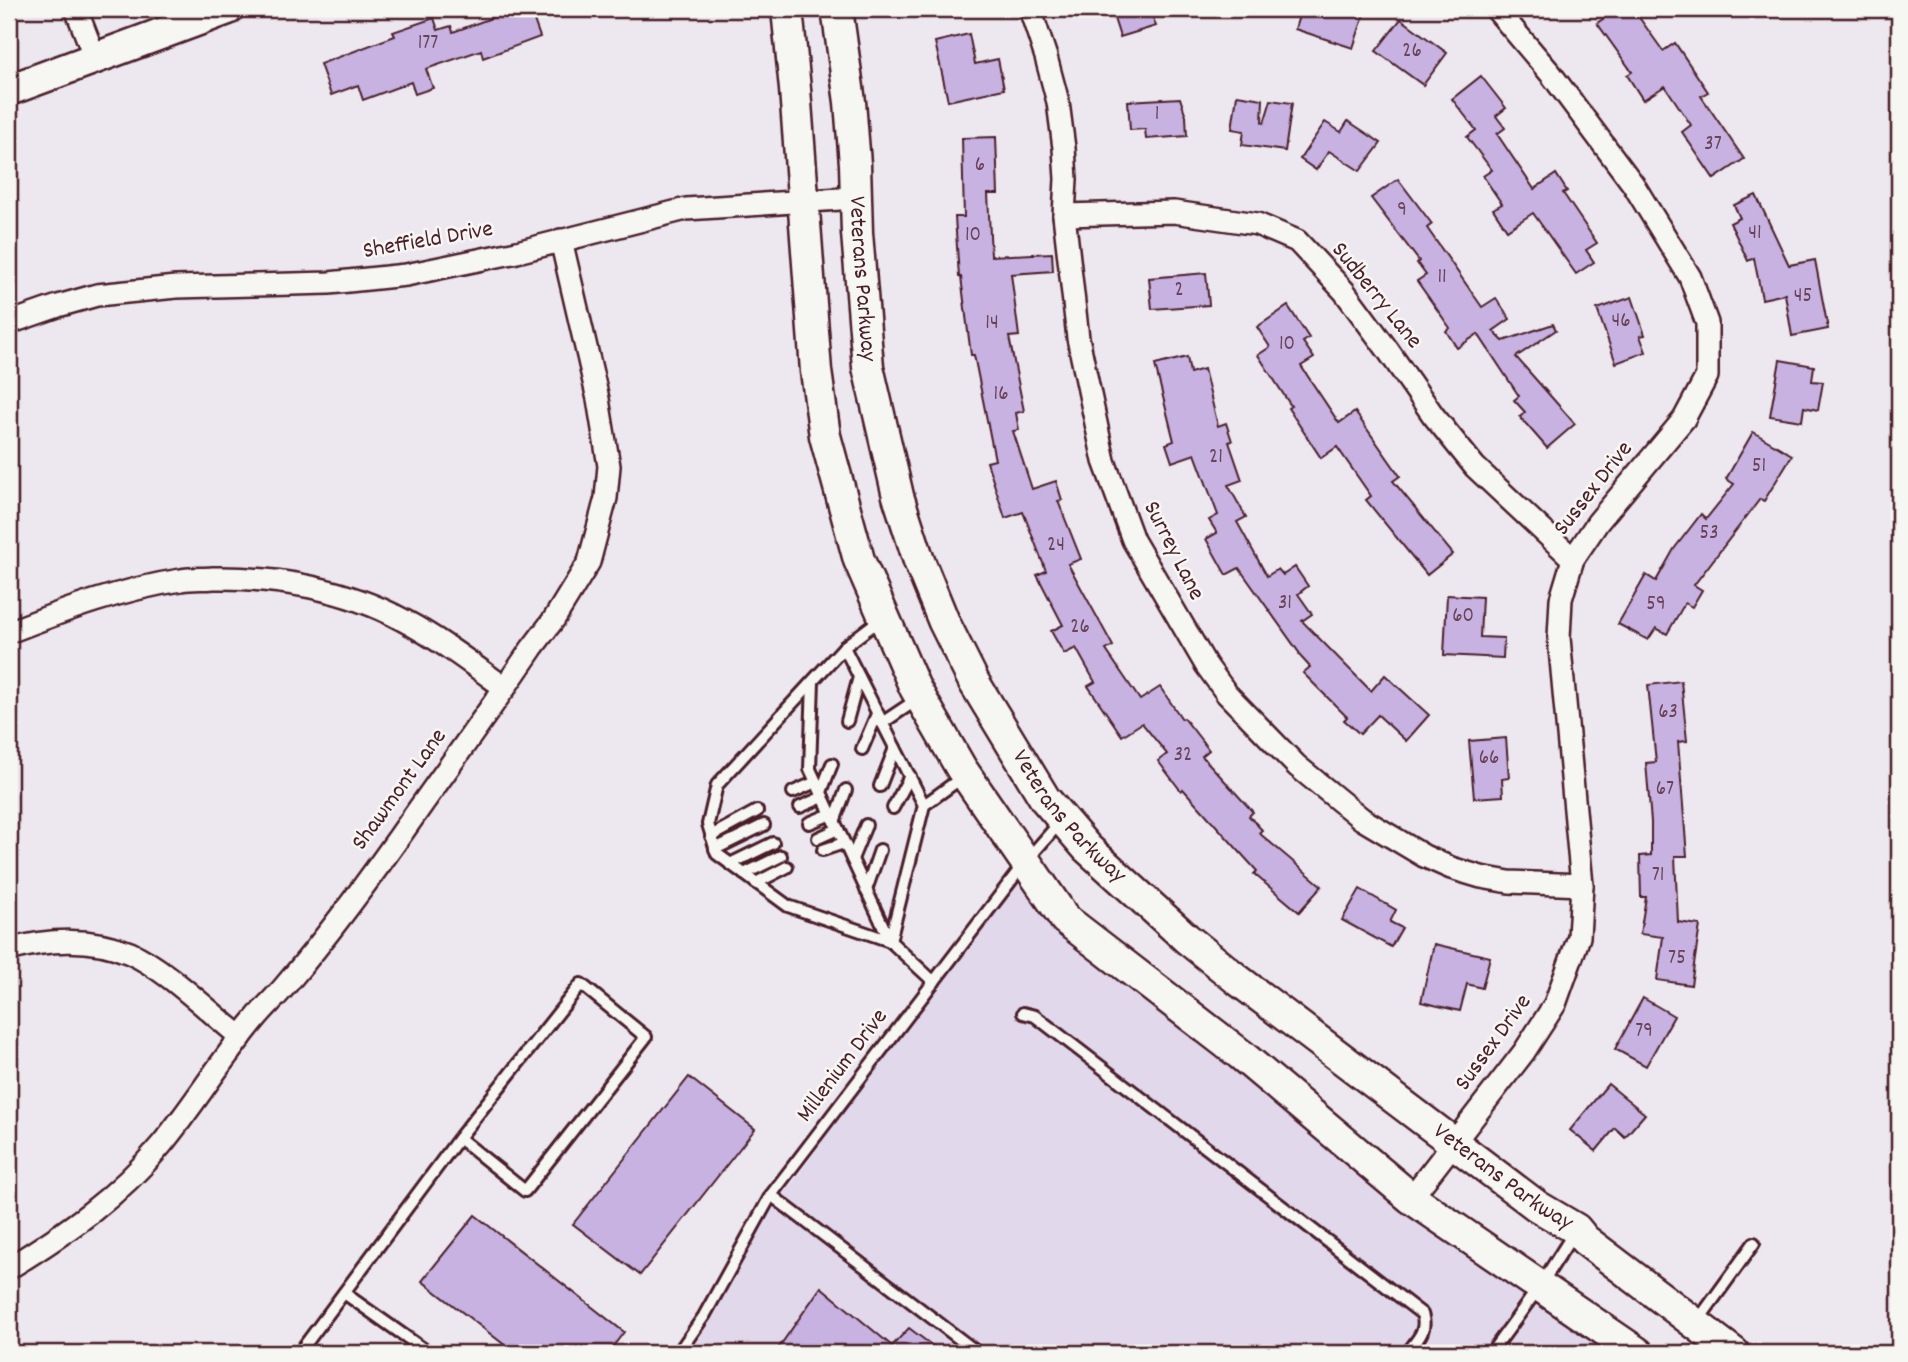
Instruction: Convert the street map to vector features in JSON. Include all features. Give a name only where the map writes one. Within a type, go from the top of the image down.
[{"type":"main road","points":[[9,90],[228,9]]},
{"type":"main road","points":[[787,9],[816,371],[825,436],[859,560],[921,698],[966,774],[1065,919],[1240,1054],[1411,1198],[1638,1353]]},
{"type":"main road","name":"Veterans Parkway","points":[[837,9],[850,102],[868,367],[898,496],[919,561],[944,622],[975,682],[1045,799],[1087,848],[1186,938],[1237,980],[1537,1206],[1576,1229],[1585,1240],[1734,1353]]},
{"type":"street","points":[[76,9],[95,58]]},
{"type":"street","name":"Surrey Lane","points":[[1030,9],[1058,102],[1066,179],[1064,215],[1078,338],[1104,461],[1133,540],[1206,665],[1227,694],[1297,766],[1362,819],[1423,856],[1481,877],[1509,882],[1582,885]]},
{"type":"street","name":"Sussex Drive","points":[[1411,1198],[1524,1052],[1555,1004],[1579,937],[1582,885],[1559,638],[1561,599],[1573,559],[1598,522],[1684,419],[1707,376],[1707,323],[1690,277],[1633,184],[1551,74],[1496,9]]},
{"type":"street","name":"Sheffield Drive","points":[[9,323],[97,295],[176,286],[368,280],[444,268],[686,209],[856,198]]},
{"type":"street","name":"Sudberry Lane","points":[[1064,215],[1174,212],[1257,224],[1297,241],[1344,291],[1433,415],[1475,467],[1573,559]]},
{"type":"street","name":"Shawmont Lane","points":[[9,1268],[102,1205],[160,1146],[230,1049],[338,920],[392,848],[554,619],[589,562],[606,498],[609,466],[605,433],[561,240]]},
{"type":"street","points":[[9,632],[145,586],[185,579],[264,579],[338,593],[401,618],[439,641],[505,688]]},
{"type":"street","points":[[9,950],[76,940],[130,953],[155,968],[242,1037]]},
{"type":"lane","points":[[883,617],[844,647],[717,785],[710,830],[716,854],[788,906],[890,941]]},
{"type":"lane","points":[[844,647],[924,805]]},
{"type":"lane","points":[[847,721],[859,677]]},
{"type":"lane","points":[[813,681],[810,769],[890,941],[934,982]]},
{"type":"lane","points":[[862,749],[880,718],[921,698]]},
{"type":"lane","points":[[880,786],[895,748]]},
{"type":"lane","points":[[800,807],[820,791],[832,764]]},
{"type":"lane","points":[[890,941],[924,805],[966,774]]},
{"type":"lane","points":[[893,808],[910,776]]},
{"type":"lane","points":[[818,838],[834,822],[846,790]]},
{"type":"lane","points":[[793,792],[820,791]]},
{"type":"lane","points":[[710,830],[757,811]]},
{"type":"lane","name":"Millenium Drive","points":[[678,1353],[704,1316],[771,1195],[1026,860],[1062,819]]},
{"type":"lane","points":[[809,823],[834,822]]},
{"type":"lane","points":[[715,849],[764,825]]},
{"type":"lane","points":[[852,859],[866,825]]},
{"type":"lane","points":[[730,864],[773,843]]},
{"type":"lane","points":[[823,850],[844,843]]},
{"type":"lane","points":[[866,890],[880,850]]},
{"type":"lane","points":[[744,874],[781,856]]},
{"type":"lane","points":[[756,883],[787,867]]},
{"type":"lane","points":[[299,1353],[459,1138],[581,984],[646,1037],[525,1191],[459,1138]]},
{"type":"lane","points":[[1023,1013],[1035,1016],[1422,1314],[1423,1333],[1407,1353]]},
{"type":"lane","points":[[771,1195],[978,1353]]},
{"type":"lane","points":[[1491,1353],[1540,1286],[1576,1229]]},
{"type":"lane","points":[[1696,1324],[1754,1243]]},
{"type":"lane","points":[[344,1293],[429,1353]]},
{"type":"shaded area","points":[[1026,861],[1065,919],[1638,1353],[669,1353]]},
{"type":"building","points":[[516,9],[530,9],[540,37],[483,58],[481,50],[426,69],[433,88],[415,94],[411,82],[363,100],[358,85],[331,95],[320,64],[395,36],[393,32],[434,18],[438,30],[451,26],[453,32]]},
{"type":"building","points":[[1111,9],[1150,9],[1156,26],[1120,37]]},
{"type":"building","points":[[1301,9],[1366,9],[1353,48],[1295,29]]},
{"type":"building","points":[[1601,9],[1633,9],[1663,51],[1675,43],[1708,92],[1701,96],[1744,159],[1714,179],[1682,132],[1691,125],[1665,86],[1643,100],[1627,75],[1632,72],[1597,23],[1607,16]]},
{"type":"building","points":[[1401,19],[1447,53],[1423,85],[1376,51]]},
{"type":"building","points":[[969,34],[975,64],[998,59],[1004,89],[948,101],[935,42]]},
{"type":"building","points":[[1481,76],[1506,108],[1496,116],[1505,128],[1497,134],[1534,189],[1556,174],[1567,191],[1563,193],[1597,243],[1586,250],[1594,262],[1576,274],[1533,213],[1507,230],[1493,209],[1502,204],[1483,176],[1492,170],[1467,137],[1476,130],[1452,99]]},
{"type":"building","points":[[1237,95],[1263,99],[1264,123],[1271,100],[1292,103],[1285,151],[1242,145],[1244,131],[1232,129]]},
{"type":"building","points":[[1180,98],[1186,116],[1187,136],[1146,139],[1145,129],[1130,130],[1128,101]]},
{"type":"building","points":[[1348,121],[1381,143],[1360,171],[1329,151],[1316,170],[1300,159],[1325,122],[1341,132]]},
{"type":"building","points":[[996,137],[998,194],[988,194],[991,256],[1052,253],[1053,271],[1011,274],[1019,336],[1009,337],[1024,411],[1016,413],[1019,430],[1013,431],[1032,489],[1056,481],[1062,500],[1058,501],[1081,559],[1068,564],[1113,646],[1106,650],[1140,700],[1160,687],[1182,719],[1184,718],[1209,750],[1202,756],[1253,812],[1249,816],[1262,830],[1259,833],[1322,886],[1299,912],[1254,874],[1257,871],[1183,789],[1181,791],[1158,761],[1167,754],[1142,723],[1122,736],[1088,686],[1095,682],[1076,648],[1064,654],[1051,631],[1063,625],[1037,575],[1046,571],[1023,512],[1005,518],[987,462],[995,460],[974,355],[971,355],[959,277],[955,217],[964,217],[962,138]]},
{"type":"building","points":[[1398,179],[1432,224],[1427,228],[1482,307],[1496,298],[1510,319],[1493,331],[1503,341],[1553,324],[1556,330],[1516,357],[1575,424],[1547,448],[1520,417],[1525,412],[1514,400],[1519,396],[1478,334],[1457,348],[1446,331],[1450,328],[1417,281],[1426,275],[1417,263],[1419,261],[1371,198]]},
{"type":"building","points":[[1756,195],[1789,265],[1815,260],[1828,329],[1792,336],[1785,294],[1762,299],[1754,258],[1748,261],[1730,223],[1740,218],[1734,205]]},
{"type":"building","points":[[1206,273],[1209,305],[1152,309],[1149,278]]},
{"type":"building","points":[[1632,297],[1645,335],[1640,336],[1646,352],[1616,363],[1597,309]]},
{"type":"building","points":[[1288,306],[1309,338],[1303,342],[1314,358],[1301,366],[1339,423],[1355,412],[1400,476],[1393,481],[1453,554],[1427,575],[1366,500],[1371,496],[1337,447],[1321,458],[1258,355],[1270,347],[1257,327]]},
{"type":"building","points":[[1187,357],[1190,373],[1204,369],[1218,426],[1226,423],[1232,441],[1229,442],[1242,480],[1228,485],[1246,517],[1237,522],[1267,576],[1278,569],[1283,575],[1295,567],[1308,586],[1298,594],[1312,614],[1302,621],[1371,691],[1385,675],[1429,715],[1406,741],[1378,715],[1360,734],[1344,720],[1347,717],[1303,673],[1310,667],[1239,568],[1226,575],[1206,539],[1217,533],[1209,520],[1218,515],[1195,454],[1172,462],[1166,444],[1174,441],[1155,365]]},
{"type":"building","points":[[1780,360],[1814,366],[1812,381],[1823,382],[1818,410],[1804,407],[1802,421],[1770,416]]},
{"type":"building","points":[[1753,432],[1792,455],[1764,501],[1760,499],[1694,585],[1702,590],[1692,607],[1685,603],[1667,634],[1656,628],[1648,640],[1618,624],[1646,575],[1656,581],[1674,549],[1701,514],[1706,519],[1734,484],[1726,479]]},
{"type":"building","points":[[1447,595],[1482,597],[1480,637],[1504,638],[1503,658],[1444,655]]},
{"type":"building","points":[[1681,681],[1687,741],[1678,742],[1687,856],[1675,856],[1678,922],[1700,925],[1691,985],[1657,980],[1663,937],[1640,934],[1646,897],[1641,897],[1640,856],[1651,855],[1646,763],[1656,762],[1648,685]]},
{"type":"building","points":[[1506,738],[1509,778],[1502,779],[1503,796],[1474,798],[1469,741]]},
{"type":"building","points":[[1360,889],[1396,910],[1390,922],[1402,928],[1391,947],[1342,920]]},
{"type":"building","points":[[1434,944],[1490,957],[1482,988],[1467,984],[1460,1011],[1421,1002]]},
{"type":"building","points":[[1643,998],[1674,1016],[1646,1066],[1615,1049]]},
{"type":"building","points":[[689,1077],[755,1129],[640,1275],[573,1224]]},
{"type":"building","points":[[1608,1084],[1645,1114],[1625,1137],[1615,1128],[1596,1151],[1570,1130]]},
{"type":"building","points":[[475,1215],[624,1332],[608,1353],[515,1353],[422,1281]]},
{"type":"building","points":[[821,1287],[892,1346],[909,1328],[942,1353],[775,1353]]}]
